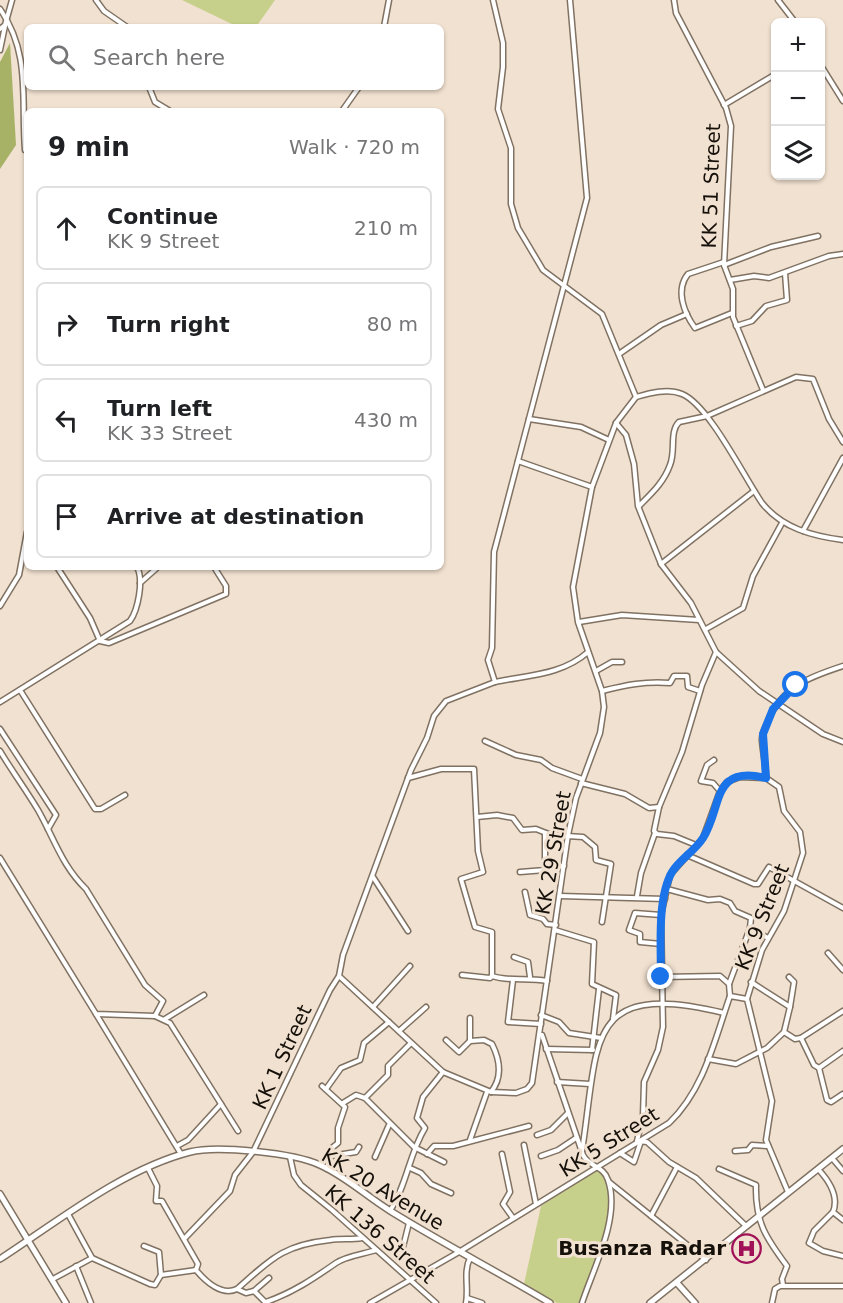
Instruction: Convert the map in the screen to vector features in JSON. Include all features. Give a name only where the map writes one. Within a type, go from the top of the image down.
[{"type":"main road","name":"KK 20 Avenue","points":[[0,1259],[68,1214],[147,1168],[181,1154],[214,1149],[253,1152],[290,1156],[327,1169],[409,1223],[550,1303]]},
{"type":"main road","points":[[650,1303],[843,1149]]},
{"type":"main road","points":[[0,1194],[66,1303]]},
{"type":"main road","points":[[677,1283],[695,1303]]},
{"type":"street","points":[[0,50],[13,0]]},
{"type":"street","points":[[96,0],[104,11],[122,24]]},
{"type":"street","points":[[385,24],[389,0]]},
{"type":"street","points":[[493,0],[502,43],[503,66],[498,109],[511,148],[513,213],[518,228],[536,261],[550,275],[564,283],[602,314],[636,397],[657,392],[682,394],[696,403],[707,416],[767,510],[782,523],[803,531],[843,540]]},
{"type":"street","points":[[495,682],[488,660],[492,648],[493,559],[587,198],[570,0]]},
{"type":"street","name":"KK 51 Street","points":[[674,0],[676,13],[724,105],[732,132],[724,264],[691,272],[685,278],[681,291],[687,314]]},
{"type":"street","points":[[778,0],[792,18]]},
{"type":"street","points":[[0,10],[12,25],[24,83]]},
{"type":"street","points":[[0,29],[7,21]]},
{"type":"street","points":[[825,72],[843,101]]},
{"type":"street","points":[[724,105],[771,77]]},
{"type":"street","points":[[25,90],[25,108]]},
{"type":"street","points":[[149,90],[155,102],[165,108]]},
{"type":"street","points":[[344,108],[357,90]]},
{"type":"street","points":[[763,390],[736,326],[732,313],[734,294],[724,264],[771,247],[818,236]]},
{"type":"street","points":[[730,280],[754,276],[769,278],[829,256],[843,254]]},
{"type":"street","points":[[736,326],[752,321],[765,307],[786,301],[788,296],[785,273]]},
{"type":"street","points":[[619,354],[661,325],[687,314],[695,328],[732,313]]},
{"type":"street","points":[[638,506],[662,482],[671,464],[673,431],[677,423],[707,416],[796,377],[812,377],[829,419],[843,442]]},
{"type":"street","name":"KK 29 Street","points":[[339,976],[443,1072],[489,1092],[516,1093],[531,1085],[568,836],[582,781],[600,733],[604,707],[596,671],[578,622],[573,588],[592,487],[616,423],[636,397]]},
{"type":"street","points":[[529,418],[581,427],[609,440]]},
{"type":"street","points":[[616,423],[626,435],[634,464],[638,506],[661,564],[706,629],[716,652],[759,692],[778,702],[823,734],[843,742]]},
{"type":"street","points":[[803,531],[843,458]]},
{"type":"street","points":[[518,461],[592,487]]},
{"type":"street","points":[[661,564],[753,491]]},
{"type":"street","points":[[706,629],[744,607],[753,576],[782,523]]},
{"type":"street","points":[[0,606],[19,576],[24,555]]},
{"type":"street","points":[[59,570],[86,611],[100,641]]},
{"type":"street","points":[[0,702],[121,628],[136,613],[139,583],[137,570]]},
{"type":"street","points":[[139,583],[154,570]]},
{"type":"street","points":[[100,641],[113,642],[226,594],[226,586],[216,570]]},
{"type":"street","points":[[578,622],[622,615],[700,620]]},
{"type":"street","name":"KK 1 Street","points":[[185,1238],[197,1229],[209,1210],[220,1203],[230,1191],[235,1175],[253,1152],[330,990],[339,976],[343,955],[408,778],[439,707],[446,701],[495,682],[558,671],[575,664],[588,652]]},
{"type":"street","points":[[637,896],[643,864],[655,832],[659,807],[682,752],[700,691],[716,652]]},
{"type":"street","points":[[596,671],[612,662],[622,662]]},
{"type":"street","name":"KK 9 Street","points":[[789,1193],[768,1146],[767,1130],[772,1101],[747,999],[768,938],[784,911],[803,853],[800,832],[784,811],[779,787],[766,778],[766,757],[761,740],[778,702],[806,679],[843,666]]},
{"type":"street","points":[[602,691],[621,685],[634,686],[644,681],[670,682],[674,675],[679,675],[687,676],[688,687],[700,691]]},
{"type":"street","points":[[20,690],[94,808],[101,809],[125,795]]},
{"type":"street","points":[[0,729],[41,794],[55,811],[56,815],[48,829]]},
{"type":"street","points":[[485,741],[516,754],[541,760],[552,768],[582,781],[625,794],[649,808],[659,807]]},
{"type":"street","points":[[0,751],[48,829],[63,863],[76,881],[86,889],[145,986],[163,1001],[155,1016]]},
{"type":"street","points":[[714,760],[709,762],[701,781],[713,783],[720,790]]},
{"type":"street","points":[[408,778],[441,769],[474,769],[483,872],[461,879],[476,929],[492,933],[492,976]]},
{"type":"street","points":[[620,1153],[634,1162],[643,1116],[644,1082],[658,1050],[663,1002],[660,995],[661,915],[670,875],[696,845],[708,826],[720,790],[727,782],[740,777],[766,778]]},
{"type":"street","points":[[477,817],[497,815],[513,818],[520,829],[536,829],[545,833],[585,839],[595,847],[596,860],[611,864],[602,922]]},
{"type":"street","points":[[655,832],[696,845]]},
{"type":"street","points":[[520,872],[545,870],[545,833]]},
{"type":"street","points":[[687,855],[754,884],[758,884],[768,867],[843,908]]},
{"type":"street","points":[[0,858],[181,1154]]},
{"type":"street","points":[[545,867],[564,866]]},
{"type":"street","points":[[373,876],[408,931]]},
{"type":"street","points":[[667,889],[730,903],[735,911],[751,918],[750,928],[729,984],[730,996],[747,999]]},
{"type":"street","points":[[525,892],[530,915],[543,919],[547,924],[594,941],[592,984],[598,989],[616,995],[613,1020]]},
{"type":"street","points":[[560,896],[607,898],[637,896],[665,899]]},
{"type":"street","points":[[661,915],[635,913],[629,930],[640,934],[640,942],[661,944]]},
{"type":"street","points":[[750,928],[768,938]]},
{"type":"street","points":[[828,953],[843,970]]},
{"type":"street","points":[[514,957],[528,962],[530,977]]},
{"type":"street","points":[[373,1007],[410,966]]},
{"type":"street","points":[[462,975],[490,978],[492,976],[513,980],[530,977],[547,981]]},
{"type":"street","points":[[661,977],[720,976],[729,984]]},
{"type":"street","points":[[708,1059],[732,1065],[767,1048],[784,1032],[794,982],[789,977]]},
{"type":"street","points":[[513,980],[508,1022],[541,1024]]},
{"type":"street","points":[[752,982],[790,1007]]},
{"type":"street","points":[[582,1151],[594,1051],[592,1037],[598,989]]},
{"type":"street","points":[[165,1019],[204,995]]},
{"type":"street","name":"KK 5 Street","points":[[370,1303],[644,1140],[676,1117],[687,1101],[708,1059],[723,1024],[730,996]]},
{"type":"street","points":[[594,1051],[613,1020],[627,1008],[663,1002],[682,1003],[724,1013]]},
{"type":"street","points":[[399,1031],[426,1007]]},
{"type":"street","points":[[784,1032],[795,1039],[801,1038],[843,1011]]},
{"type":"street","points":[[96,1014],[155,1016],[165,1019],[176,1029],[238,1131]]},
{"type":"street","points":[[541,1015],[559,1022],[564,1030],[601,1038]]},
{"type":"street","points":[[446,1040],[459,1052],[470,1041],[470,1018]]},
{"type":"street","points":[[327,1169],[338,1143],[338,1128],[345,1107],[324,1088],[341,1068],[360,1060],[364,1042],[389,1022]]},
{"type":"street","points":[[540,1032],[586,1161],[598,1166],[609,1182],[706,1260]]},
{"type":"street","points":[[801,1038],[814,1065],[819,1068],[828,1101],[831,1102],[843,1094]]},
{"type":"street","points":[[470,1041],[489,1042],[496,1053],[499,1075],[489,1092],[470,1140]]},
{"type":"street","points":[[365,1098],[388,1076],[388,1066],[411,1043]]},
{"type":"street","points":[[546,1049],[594,1051]]},
{"type":"street","points":[[819,1068],[843,1051]]},
{"type":"street","points":[[390,1211],[401,1194],[414,1147],[425,1128],[417,1118],[418,1107],[443,1072]]},
{"type":"street","points":[[557,1082],[590,1084]]},
{"type":"street","points":[[343,1103],[356,1095],[365,1098],[389,1125],[414,1147],[444,1162]]},
{"type":"street","points":[[177,1146],[193,1136],[221,1104]]},
{"type":"street","points":[[537,1136],[551,1130],[568,1113]]},
{"type":"street","points":[[375,1157],[389,1125]]},
{"type":"street","points":[[427,1154],[434,1146],[453,1146],[470,1140],[487,1139],[511,1129],[529,1126]]},
{"type":"street","points":[[541,1156],[558,1150],[576,1138]]},
{"type":"street","points":[[639,1141],[647,1142],[677,1167],[696,1178],[716,1194],[719,1203],[747,1226]]},
{"type":"street","points":[[524,1145],[536,1204]]},
{"type":"street","points":[[735,1151],[748,1150],[752,1145],[768,1146]]},
{"type":"street","points":[[331,1156],[356,1152],[359,1147]]},
{"type":"street","points":[[502,1154],[510,1192],[503,1204],[513,1218]]},
{"type":"street","name":"KK 136 Street","points":[[290,1156],[294,1175],[301,1185],[436,1303]]},
{"type":"street","points":[[832,1158],[843,1171]]},
{"type":"street","points":[[651,1216],[677,1167]]},
{"type":"street","points":[[147,1168],[157,1186],[156,1201],[162,1201],[185,1238],[198,1264],[196,1270]]},
{"type":"street","points":[[410,1168],[423,1175],[431,1185],[451,1193]]},
{"type":"street","points":[[719,1169],[756,1185],[758,1218],[771,1246],[786,1265],[781,1280],[783,1285]]},
{"type":"street","points":[[819,1170],[827,1179],[835,1202],[832,1212],[814,1230],[809,1243],[823,1251],[843,1256]]},
{"type":"street","points":[[582,1303],[608,1227],[609,1182]]},
{"type":"street","points":[[832,1212],[843,1220]]},
{"type":"street","points":[[68,1214],[92,1258],[134,1278],[155,1285],[161,1275],[159,1252],[144,1246]]},
{"type":"street","points":[[403,1247],[409,1223]]},
{"type":"street","points":[[161,1275],[196,1270],[224,1292],[230,1293],[276,1254],[289,1248],[324,1241],[363,1238]]},
{"type":"street","points":[[254,1291],[266,1303],[295,1291],[330,1270],[338,1262],[376,1250]]},
{"type":"street","points":[[53,1279],[92,1258]]},
{"type":"street","points":[[470,1258],[466,1272],[467,1301],[482,1303]]},
{"type":"street","points":[[76,1266],[91,1303]]},
{"type":"street","points":[[237,1289],[246,1293],[254,1291],[269,1278]]},
{"type":"street","points":[[772,1303],[775,1289],[783,1285],[843,1286]]},
{"type":"street","points":[[381,1297],[383,1303]]},
{"type":"green space","points":[[182,0],[275,0],[258,24],[232,24]]},
{"type":"green space","points":[[10,43],[16,145],[0,169],[0,62]]},
{"type":"green space","points":[[596,1169],[605,1179],[609,1194],[609,1213],[600,1254],[582,1303],[557,1303],[524,1284],[541,1206]]},
{"type":"place","name":"Busanza Radar","points":[[747,1248]]},
{"type":"route","points":[[661,977],[660,926],[670,875],[703,838],[720,790],[727,782],[740,777],[766,778],[766,757],[761,740],[773,709],[796,685]]}]
